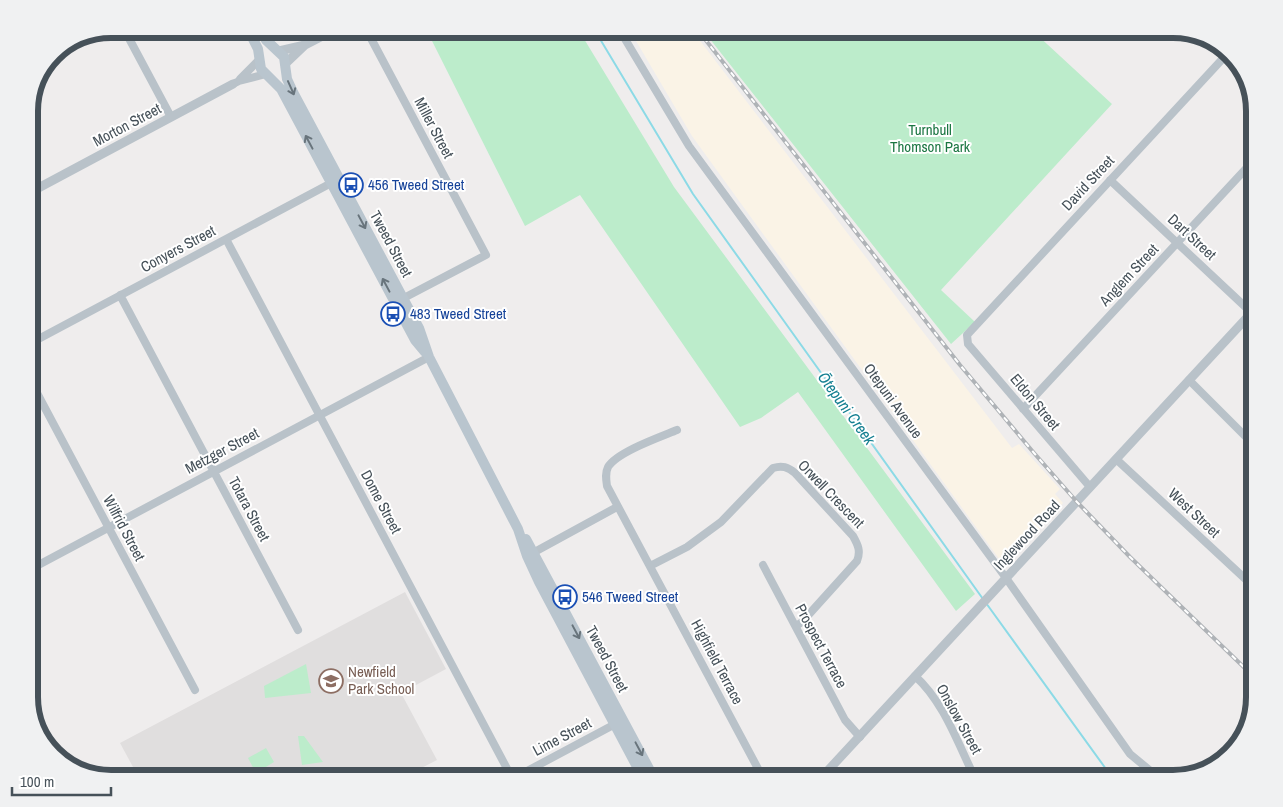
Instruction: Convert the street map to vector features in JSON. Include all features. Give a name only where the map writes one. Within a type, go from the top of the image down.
[{"type":"main road","points":[[253,38],[257,46],[261,69],[267,74],[278,74],[284,70],[284,57],[265,38]]},
{"type":"main road","points":[[260,60],[267,50],[278,51]]},
{"type":"main road","name":"Tweed Street","points":[[285,64],[290,86],[335,181]]},
{"type":"main road","name":"Tweed Street","points":[[267,74],[281,89],[335,181],[399,300],[415,340],[428,357],[518,529],[528,541],[539,582],[619,722],[648,769]]},
{"type":"main road","name":"Tweed Street","points":[[619,722],[640,769]]},
{"type":"street","points":[[129,38],[171,117]]},
{"type":"street","points":[[278,51],[305,45],[319,38]]},
{"type":"street","name":"Miller Street","points":[[371,38],[486,254],[399,300]]},
{"type":"street","name":"Otepuni Avenue","points":[[624,38],[689,146],[1006,578],[1130,754],[1148,769]]},
{"type":"street","points":[[285,64],[305,45]]},
{"type":"street","name":"David Street","points":[[969,332],[1223,58]]},
{"type":"street","name":"Morton Street","points":[[236,82],[260,60]]},
{"type":"street","name":"Morton Street","points":[[38,188],[236,82],[267,74]]},
{"type":"street","name":"Anglem Street","points":[[1023,409],[1245,170]]},
{"type":"street","name":"Dart Street","points":[[1110,180],[1245,305]]},
{"type":"street","name":"Conyers Street","points":[[38,339],[335,181]]},
{"type":"street","name":"Dome Street","points":[[226,240],[508,769]]},
{"type":"street","name":"Totara Street","points":[[120,295],[298,630]]},
{"type":"street","name":"Inglewood Road","points":[[829,769],[1245,320]]},
{"type":"street","name":"Eldon Street","points":[[969,332],[968,344],[1090,487]]},
{"type":"street","name":"Metzger Street","points":[[38,565],[428,357]]},
{"type":"street","points":[[1189,380],[1246,437]]},
{"type":"street","name":"Wilfrid Street","points":[[38,395],[195,690]]},
{"type":"street","name":"Highfield Terrace","points":[[677,430],[621,456],[609,466],[605,478],[617,507],[758,769]]},
{"type":"street","name":"West Street","points":[[1116,459],[1246,580]]},
{"type":"street","name":"Orwell Crescent","points":[[650,566],[687,546],[721,522],[773,468],[787,467],[795,473],[854,536],[860,554],[857,561],[802,622],[796,626]]},
{"type":"street","points":[[530,554],[617,507]]},
{"type":"street","name":"Prospect Terrace","points":[[763,566],[845,720],[860,736]]},
{"type":"street","name":"Onslow Street","points":[[915,676],[923,683],[943,714],[970,769]]},
{"type":"street","name":"Lime Street","points":[[530,769],[619,722]]},
{"type":"shaded area","points":[[634,38],[698,38],[1012,448],[1019,444],[1060,489],[1055,494],[1063,503],[1005,567],[692,136]]},
{"type":"shaded area","name":"Newfield Park School","points":[[405,592],[446,669],[401,693],[437,760],[420,769],[134,769],[120,743]]},
{"type":"green space","points":[[431,38],[583,38],[674,187],[975,594],[956,611],[798,392],[761,418],[740,427],[580,195],[525,226]]},
{"type":"green space","name":"Turnbull Thomson Park","points":[[709,38],[1040,38],[1112,104],[941,290],[975,322],[951,344]]},
{"type":"green space","points":[[306,664],[311,693],[265,698],[264,686]]},
{"type":"green space","points":[[298,736],[304,736],[323,762],[302,765]]},
{"type":"green space","points":[[266,748],[274,762],[263,769],[254,769],[248,758]]},
{"type":"waterway","name":"Ōtepuni Creek","points":[[599,38],[693,194],[983,599]]},
{"type":"waterway","name":"Ōtepuni Creek","points":[[986,603],[1106,769]]},
{"type":"railway","points":[[704,38],[960,365],[1034,453],[1077,502],[1130,557],[1246,669]]},
{"type":"place","name":"456 Tweed Street","points":[[351,185]]},
{"type":"place","name":"483 Tweed Street","points":[[393,314]]},
{"type":"place","name":"546 Tweed Street","points":[[565,597]]},
{"type":"place","name":"Newfield Park School","points":[[331,681]]}]
